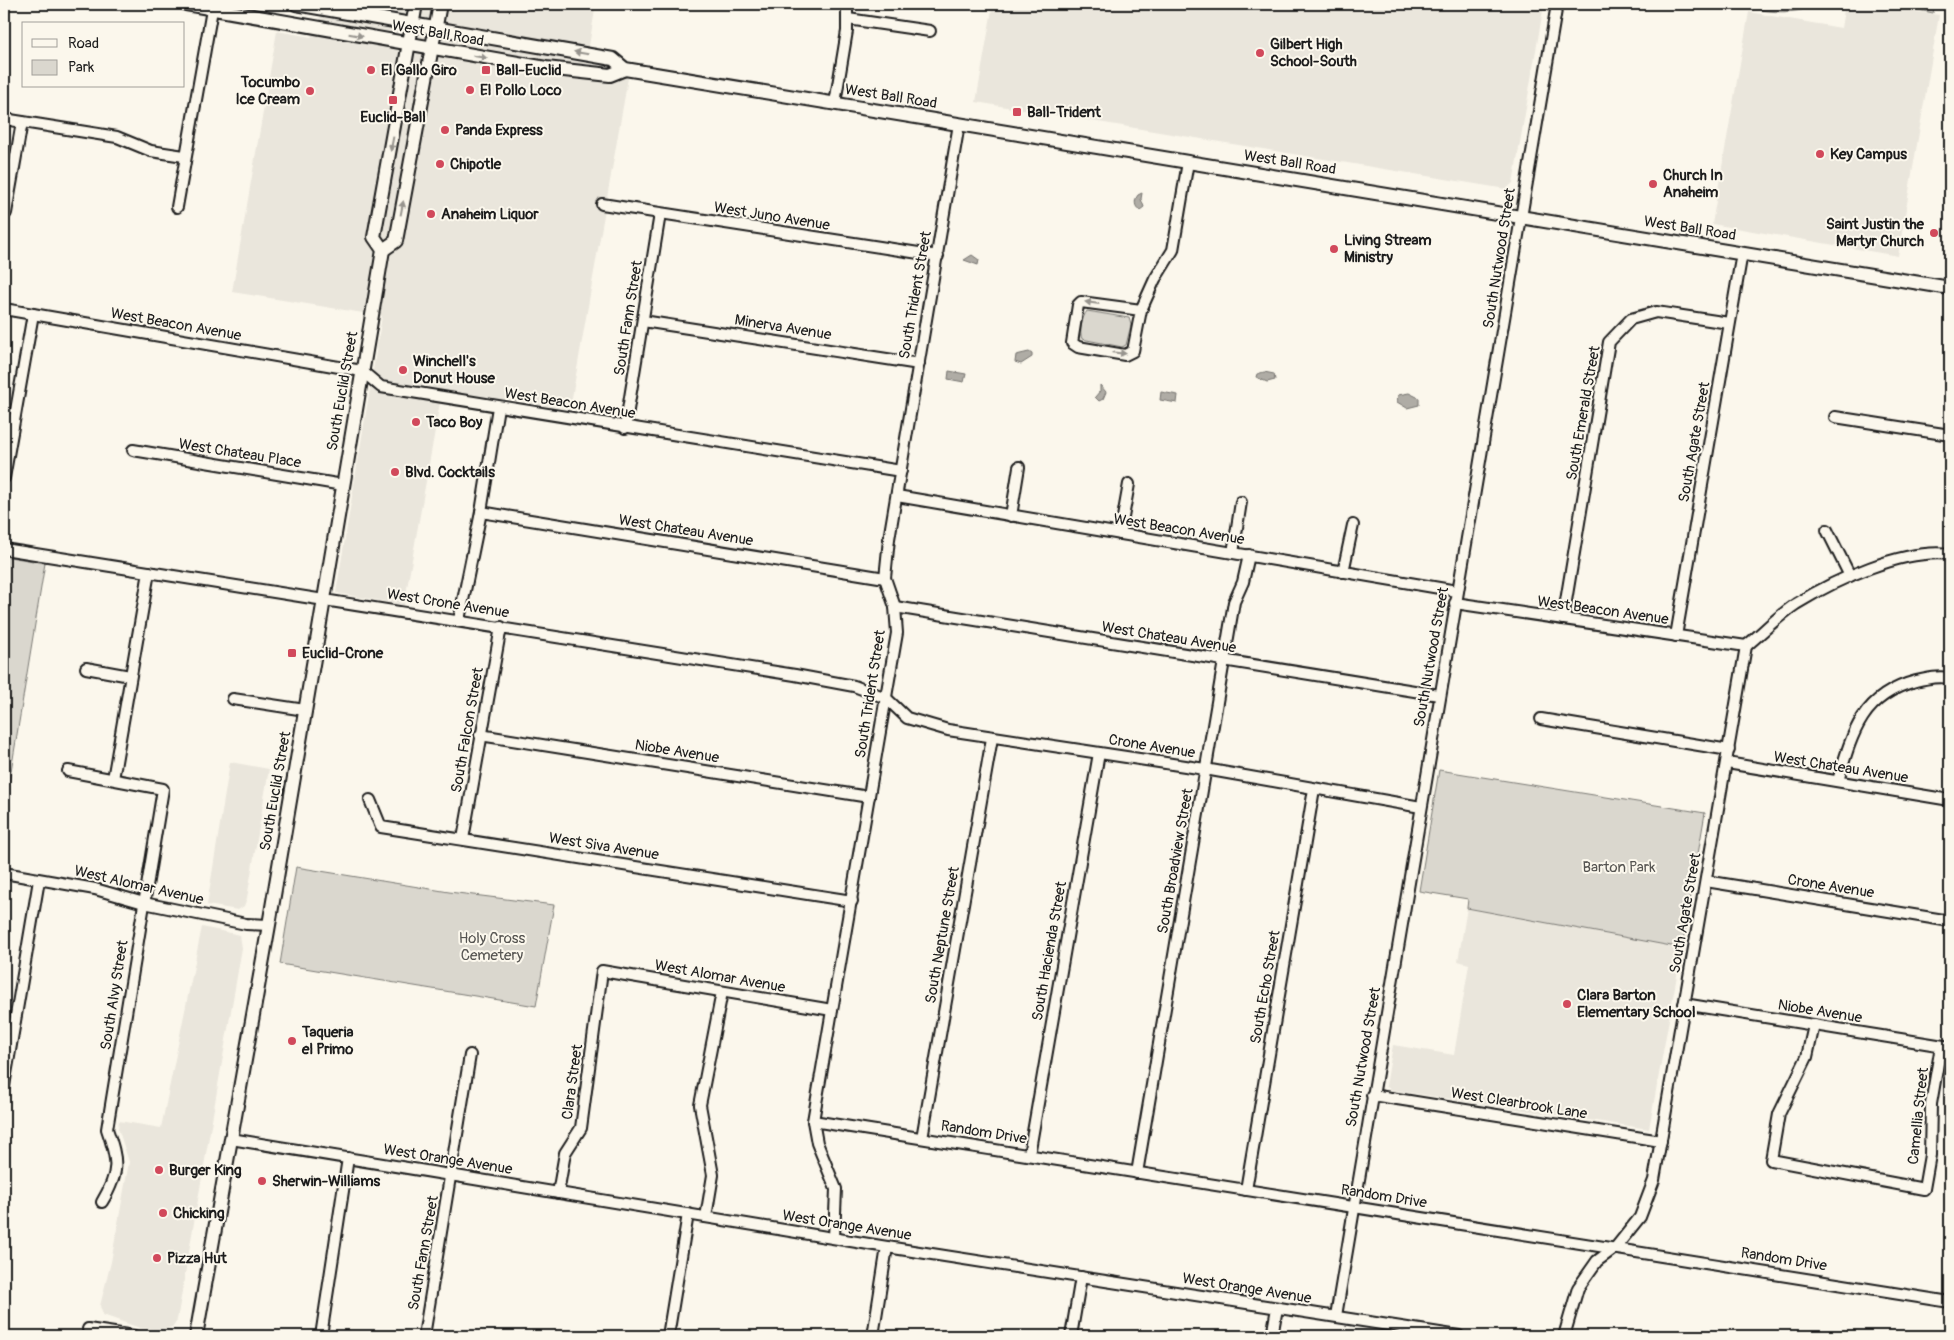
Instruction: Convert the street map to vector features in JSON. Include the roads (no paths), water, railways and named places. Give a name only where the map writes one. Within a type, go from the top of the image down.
[{"type":"main road","name":"West Ball Road","points":[[186,4],[212,6],[546,68],[610,75],[626,69]]},
{"type":"main road","name":"West Ball Road","points":[[296,4],[613,59],[626,69],[1950,288]]},
{"type":"main road","name":"South Euclid Street","points":[[383,250],[374,237],[416,4]]},
{"type":"main road","name":"South Euclid Street","points":[[196,1336],[383,250],[396,240],[440,4]]},
{"type":"street","points":[[835,104],[848,19],[847,4]]},
{"type":"street","name":"South Nutwood Street","points":[[1336,1316],[1439,695],[1557,4]]},
{"type":"street","points":[[177,207],[184,156],[212,6]]},
{"type":"street","points":[[848,19],[930,31]]},
{"type":"street","points":[[4,119],[117,137],[151,151],[184,156]]},
{"type":"street","points":[[6,213],[22,122]]},
{"type":"street","name":"South Trident Street","points":[[834,1238],[836,1189],[818,1143],[813,1121],[897,633],[895,607],[885,578],[959,124]]},
{"type":"street","points":[[1141,310],[1081,302],[1078,305],[1072,343],[1078,347],[1130,354],[1134,348],[1141,310],[1155,279],[1173,250],[1188,162]]},
{"type":"street","name":"West Juno Avenue","points":[[602,204],[938,256]]},
{"type":"street","name":"South Fann Street","points":[[625,428],[660,214]]},
{"type":"street","name":"South Agate Street","points":[[1676,636],[1742,253]]},
{"type":"street","name":"West Beacon Avenue","points":[[4,309],[362,371],[381,387],[625,428],[901,471]]},
{"type":"street","name":"South Emerald Street","points":[[1563,619],[1609,342],[1631,319],[1656,312],[1730,323]]},
{"type":"street","points":[[4,478],[8,429],[33,314]]},
{"type":"street","name":"Minerva Avenue","points":[[643,321],[919,364]]},
{"type":"street","points":[[459,620],[482,512],[498,407]]},
{"type":"street","points":[[1835,417],[1950,435]]},
{"type":"street","name":"West Chateau Place","points":[[133,450],[343,485]]},
{"type":"street","points":[[1011,516],[1019,467]]},
{"type":"street","points":[[1120,534],[1129,484]]},
{"type":"street","name":"West Beacon Avenue","points":[[897,496],[1457,592]]},
{"type":"street","points":[[1232,553],[1241,502]]},
{"type":"street","name":"West Chateau Avenue","points":[[482,512],[885,578]]},
{"type":"street","points":[[1343,572],[1353,525]]},
{"type":"street","points":[[1827,530],[1850,576]]},
{"type":"street","name":"West Crone Avenue","points":[[4,549],[459,620],[844,684],[886,698]]},
{"type":"street","points":[[1746,646],[1795,605],[1850,576],[1894,560],[1940,553],[1950,554]]},
{"type":"street","name":"South Broadview Street","points":[[1137,1173],[1223,661],[1234,602],[1243,582],[1249,555]]},
{"type":"street","points":[[68,771],[113,779],[149,572]]},
{"type":"street","name":"West Beacon Avenue","points":[[1455,603],[1746,646]]},
{"type":"street","name":"West Chateau Avenue","points":[[895,607],[1439,695]]},
{"type":"street","name":"South Falcon Street","points":[[463,839],[500,627]]},
{"type":"street","name":"South Agate Street","points":[[1564,1336],[1578,1288],[1597,1261],[1616,1247],[1640,1217],[1654,1180],[1746,646]]},
{"type":"street","points":[[86,668],[130,676]]},
{"type":"street","points":[[1838,781],[1852,735],[1872,704],[1903,685],[1938,676],[1950,678]]},
{"type":"street","name":"Crone Avenue","points":[[886,698],[907,718],[948,730],[1205,769],[1421,807]]},
{"type":"street","points":[[233,699],[305,710]]},
{"type":"street","points":[[1542,719],[1729,750]]},
{"type":"street","name":"Niobe Avenue","points":[[480,735],[869,797]]},
{"type":"street","name":"South Neptune Street","points":[[922,1138],[992,738]]},
{"type":"street","name":"South Hacienda Street","points":[[1029,1154],[1099,753]]},
{"type":"street","name":"West Chateau Avenue","points":[[1727,763],[1950,800]]},
{"type":"street","name":"South Alvy Street","points":[[102,1202],[114,1182],[116,1156],[107,1129],[164,788],[113,779]]},
{"type":"street","name":"South Echo Street","points":[[1246,1190],[1314,789]]},
{"type":"street","name":"West Siva Avenue","points":[[370,800],[381,827],[852,901]]},
{"type":"street","name":"West Alomar Avenue","points":[[4,874],[95,888],[144,903],[246,924],[268,925]]},
{"type":"street","points":[[4,1086],[39,880]]},
{"type":"street","name":"Crone Avenue","points":[[1706,881],[1950,921]]},
{"type":"street","name":"West Alomar Avenue","points":[[602,971],[832,1010]]},
{"type":"street","name":"Clara Street","points":[[558,1192],[565,1153],[581,1128],[602,971]]},
{"type":"street","points":[[706,1217],[713,1174],[700,1105],[722,992]]},
{"type":"street","name":"Niobe Avenue","points":[[1684,1004],[1946,1047]]},
{"type":"street","name":"Camellia Street","points":[[1814,1025],[1807,1057],[1779,1114],[1771,1160],[1924,1188],[1930,1156],[1931,1104],[1946,1047]]},
{"type":"street","name":"South Fann Street","points":[[424,1336],[452,1175],[470,1055]]},
{"type":"street","name":"West Clearbrook Lane","points":[[1372,1095],[1662,1141]]},
{"type":"street","name":"Random Drive","points":[[813,1121],[1616,1247],[1950,1302]]},
{"type":"street","name":"West Orange Avenue","points":[[231,1139],[887,1247],[1459,1336]]},
{"type":"street","points":[[321,1336],[348,1158]]},
{"type":"street","points":[[668,1336],[688,1214]]},
{"type":"street","points":[[873,1336],[887,1247]]},
{"type":"street","points":[[1071,1336],[1081,1277]]},
{"type":"street","points":[[1272,1336],[1278,1308]]},
{"type":"street","points":[[88,1329],[134,1336]]},
{"type":"place","name":"Gilbert High School-South","points":[[1260,53]]},
{"type":"place","name":"El Gallo Giro","points":[[371,70]]},
{"type":"place","name":"Ball-Euclid","points":[[486,70]]},
{"type":"place","name":"El Pollo Loco","points":[[470,90]]},
{"type":"place","name":"Tocumbo Ice Cream","points":[[310,91]]},
{"type":"place","name":"Euclid-Ball","points":[[393,100]]},
{"type":"place","name":"Ball-Trident","points":[[1017,112]]},
{"type":"place","name":"Panda Express","points":[[445,130]]},
{"type":"place","name":"Key Campus","points":[[1820,154]]},
{"type":"place","name":"Chipotle","points":[[440,164]]},
{"type":"place","name":"Church In Anaheim","points":[[1653,184]]},
{"type":"place","name":"Anaheim Liquor","points":[[431,214]]},
{"type":"place","name":"Saint Justin the Martyr Church","points":[[1934,233]]},
{"type":"place","name":"Living Stream Ministry","points":[[1334,249]]},
{"type":"place","name":"Winchell's Donut House","points":[[403,370]]},
{"type":"place","name":"Taco Boy","points":[[416,422]]},
{"type":"place","name":"Blvd. Cocktails","points":[[395,472]]},
{"type":"place","name":"Euclid-Crone","points":[[292,653]]},
{"type":"place","name":"Clara Barton Elementary School","points":[[1567,1004]]},
{"type":"place","name":"Taqueria el Primo","points":[[292,1041]]},
{"type":"place","name":"Burger King","points":[[159,1170]]},
{"type":"place","name":"Sherwin-Williams","points":[[262,1181]]},
{"type":"place","name":"Chicking","points":[[163,1213]]},
{"type":"place","name":"Pizza Hut","points":[[157,1258]]},
{"type":"park label","name":"Barton Park","points":[[1619,867]]},
{"type":"park label","name":"Holy Cross Cemetery","points":[[492,946]]}]
